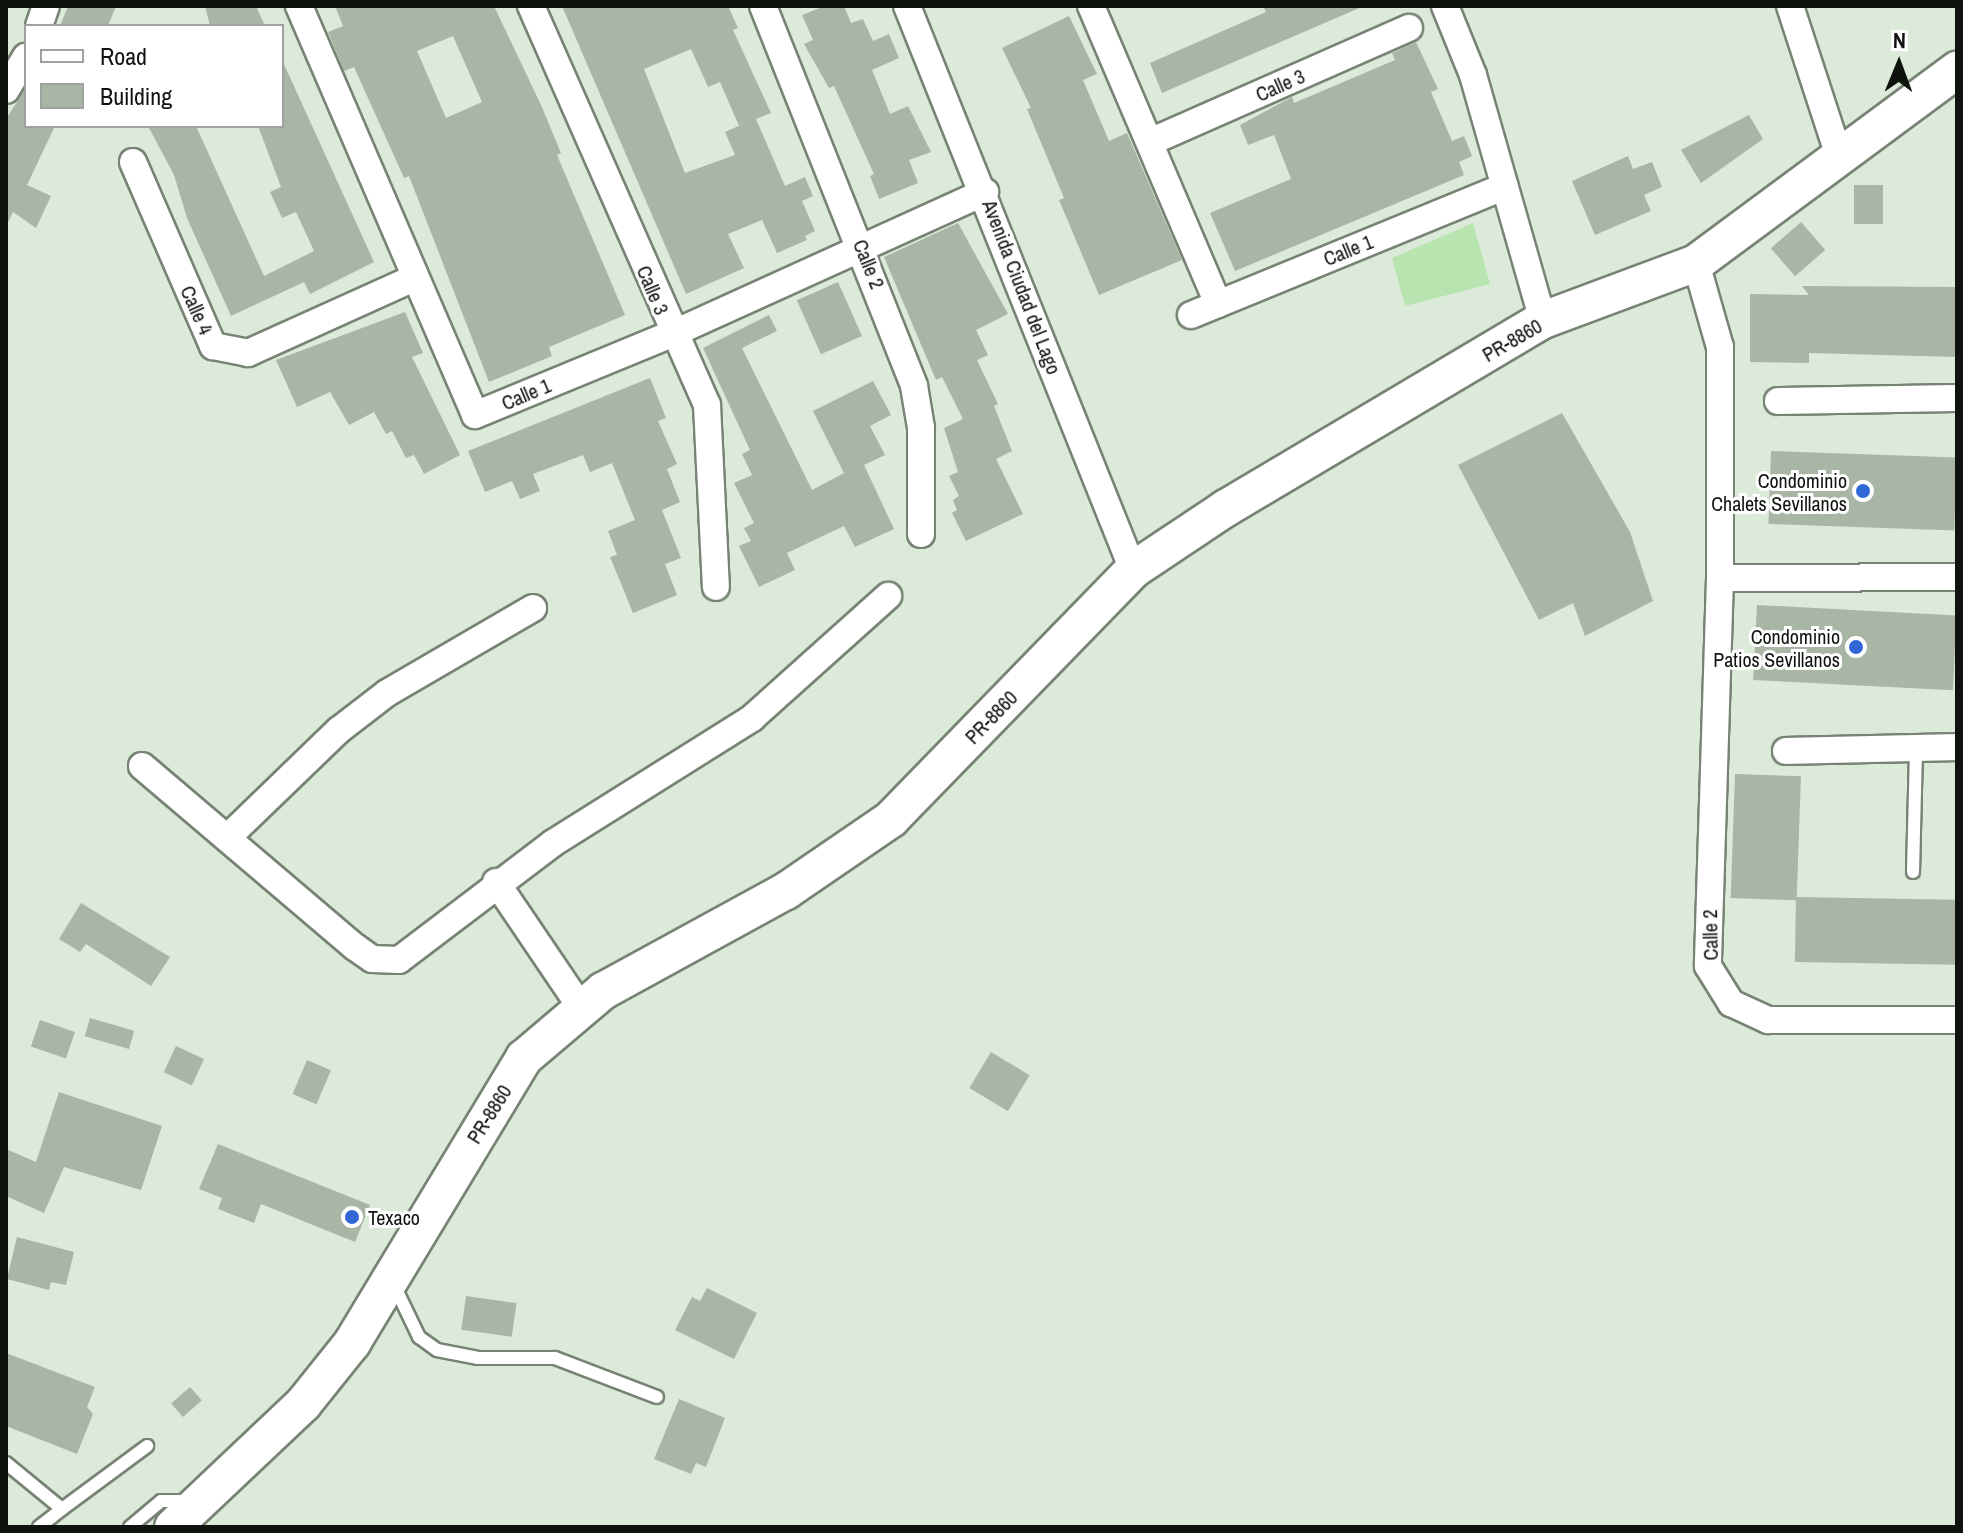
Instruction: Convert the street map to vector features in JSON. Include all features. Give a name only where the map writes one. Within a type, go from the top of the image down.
[{"type":"street","name":"Calle 1","points":[[299,6],[475,415],[672,334],[985,192]]},
{"type":"street","name":"Calle 3","points":[[531,6],[672,334],[707,405],[716,587]]},
{"type":"street","name":"Calle 2","points":[[763,6],[862,248],[914,386],[921,428],[921,534]]},
{"type":"street","name":"Avenida Ciudad del Lago","points":[[907,6],[985,192],[1133,570]]},
{"type":"street","points":[[1091,6],[1218,304]]},
{"type":"street","points":[[1445,6],[1473,75],[1543,320]]},
{"type":"street","points":[[1790,6],[1840,159]]},
{"type":"street","name":"Calle 3","points":[[1150,142],[1409,28]]},
{"type":"street","points":[[6,90],[24,60]]},
{"type":"street","name":"PR-8860","points":[[173,1527],[304,1403],[352,1343],[524,1058],[603,991],[786,891],[891,819],[1133,570],[1226,508],[1543,320],[1696,263],[1957,70]]},
{"type":"street","name":"Calle 4","points":[[133,162],[213,346],[248,353],[414,278]]},
{"type":"street","name":"Calle 1","points":[[1191,315],[1505,186]]},
{"type":"street","name":"Calle 2","points":[[1696,263],[1720,347],[1720,578],[1708,966],[1731,1003],[1768,1020],[1957,1020]]},
{"type":"street","points":[[1778,401],[1957,398]]},
{"type":"street","points":[[1720,578],[1957,577]]},
{"type":"street","points":[[142,766],[372,959],[399,960],[496,882],[752,718],[888,596]]},
{"type":"street","points":[[227,838],[339,730],[387,693],[533,608]]},
{"type":"street","points":[[1786,751],[1957,747]]},
{"type":"street","points":[[496,882],[582,1009]]},
{"type":"lane","points":[[1913,872],[1916,746]]},
{"type":"lane","points":[[390,1279],[419,1337],[437,1350],[478,1358],[555,1358],[657,1397]]},
{"type":"lane","points":[[39,1527],[147,1446]]},
{"type":"lane","points":[[6,1463],[62,1509]]},
{"type":"lane","points":[[130,1527],[161,1501],[200,1501]]},
{"type":"green space","points":[[1473,223],[1490,284],[1405,306],[1392,258]]},
{"type":"building","points":[[68,6],[116,6],[109,24],[61,24]]},
{"type":"building","points":[[205,6],[256,6],[264,24],[210,24]]},
{"type":"building","points":[[335,6],[494,6],[541,105],[561,153],[557,155],[625,315],[549,347],[552,356],[489,382],[409,176],[404,178],[354,67],[344,71],[328,32],[343,26]],"holes":[[[453,36],[482,102],[446,118],[417,51]]]},
{"type":"building","points":[[562,6],[728,6],[738,28],[733,30],[771,113],[756,119],[785,186],[805,177],[813,196],[802,201],[815,231],[805,236],[807,240],[777,253],[762,220],[728,234],[744,268],[686,294]],"holes":[[[691,49],[708,87],[720,82],[739,126],[725,132],[735,155],[685,173],[644,69]]]},
{"type":"building","points":[[825,6],[844,6],[851,23],[863,19],[873,41],[889,34],[899,58],[872,70],[890,114],[908,106],[931,152],[909,160],[918,183],[879,199],[870,176],[874,174],[834,86],[829,88],[804,44],[813,40],[802,15]]},
{"type":"building","points":[[1263,6],[1364,6],[1162,93],[1150,63],[1266,12]]},
{"type":"building","points":[[1069,16],[1097,74],[1083,80],[1109,141],[1127,133],[1182,260],[1099,295],[1059,200],[1064,198],[1027,109],[1031,108],[1002,48]]},
{"type":"building","points":[[1416,42],[1438,89],[1431,92],[1452,141],[1464,136],[1472,156],[1459,162],[1464,175],[1235,271],[1210,213],[1291,179],[1274,135],[1248,145],[1240,125],[1292,97],[1294,103],[1395,60],[1392,53]]},
{"type":"building","points":[[284,64],[374,262],[310,294],[304,282],[231,316],[187,218],[174,175],[149,128],[197,128],[264,276],[314,251],[296,212],[282,218],[270,192],[281,187],[259,128],[284,128]]},
{"type":"building","points":[[24,91],[24,128],[54,128],[27,185],[51,196],[36,228],[13,212],[6,226],[6,119]]},
{"type":"building","points":[[1749,115],[1763,139],[1701,183],[1681,150]]},
{"type":"building","points":[[1628,156],[1633,169],[1652,162],[1662,187],[1644,195],[1651,211],[1595,235],[1572,181]]},
{"type":"building","points":[[1854,185],[1883,185],[1883,224],[1854,224]]},
{"type":"building","points":[[1801,222],[1825,250],[1795,276],[1771,248]]},
{"type":"building","points":[[958,223],[1008,314],[976,330],[988,355],[977,360],[998,404],[994,406],[1012,451],[996,459],[1023,514],[966,541],[952,513],[957,510],[953,500],[959,496],[949,476],[958,472],[944,428],[963,419],[942,377],[936,380],[884,257]]},
{"type":"building","points":[[838,282],[862,336],[821,354],[797,300]]},
{"type":"building","points":[[1802,286],[1957,287],[1957,357],[1809,353],[1809,363],[1750,362],[1750,294],[1809,295]]},
{"type":"building","points":[[405,312],[423,353],[412,357],[460,455],[424,474],[414,455],[406,458],[392,431],[386,434],[374,412],[349,425],[330,392],[297,407],[276,360]]},
{"type":"building","points":[[769,315],[777,331],[742,348],[812,490],[844,473],[813,411],[873,381],[891,415],[870,426],[885,455],[864,465],[894,529],[855,547],[844,526],[787,553],[795,570],[759,587],[739,546],[751,541],[744,528],[754,523],[734,483],[752,475],[742,454],[750,450],[703,348]]},
{"type":"building","points":[[650,378],[666,418],[658,421],[677,464],[667,469],[680,502],[662,510],[681,558],[665,564],[677,595],[633,613],[610,557],[617,555],[608,531],[635,520],[612,463],[590,472],[583,455],[533,474],[540,491],[520,499],[512,481],[485,492],[468,451]]},
{"type":"building","points":[[1562,413],[1630,532],[1653,601],[1585,636],[1573,603],[1539,620],[1458,465]]},
{"type":"building","name":"Condominio Chalets Sevillanos","points":[[1771,451],[1957,457],[1954,530],[1768,524]]},
{"type":"building","name":"Condominio Patios Sevillanos","points":[[1757,605],[1957,615],[1953,690],[1753,680]]},
{"type":"building","points":[[1735,774],[1801,776],[1797,900],[1731,898]]},
{"type":"building","points":[[1796,897],[1957,900],[1956,965],[1795,962]]},
{"type":"building","points":[[81,903],[170,957],[151,986],[86,944],[80,952],[59,939]]},
{"type":"building","points":[[90,1018],[134,1031],[129,1049],[85,1036]]},
{"type":"building","points":[[40,1020],[75,1032],[66,1059],[31,1046]]},
{"type":"building","points":[[176,1046],[204,1059],[192,1085],[164,1072]]},
{"type":"building","points":[[991,1052],[1030,1075],[1008,1111],[969,1088]]},
{"type":"building","points":[[307,1060],[331,1070],[316,1104],[293,1094]]},
{"type":"building","points":[[59,1092],[162,1126],[141,1190],[64,1167],[44,1213],[6,1196],[6,1149],[36,1162]]},
{"type":"building","points":[[218,1144],[370,1205],[355,1242],[261,1204],[254,1223],[218,1209],[222,1198],[199,1189]]},
{"type":"building","points":[[17,1237],[74,1252],[66,1285],[51,1282],[49,1290],[7,1279]]},
{"type":"building","points":[[707,1288],[757,1313],[734,1359],[675,1330],[692,1297],[700,1301]]},
{"type":"building","points":[[466,1296],[517,1303],[512,1337],[461,1330]]},
{"type":"building","points":[[6,1353],[95,1387],[87,1407],[93,1414],[77,1454],[6,1426]]},
{"type":"building","points":[[190,1387],[202,1401],[183,1417],[171,1403]]},
{"type":"building","points":[[679,1399],[725,1418],[706,1467],[696,1463],[691,1474],[654,1459]]},
{"type":"place","name":"Condominio Chalets Sevillanos","points":[[1863,491]]},
{"type":"place","name":"Condominio Patios Sevillanos","points":[[1856,647]]},
{"type":"place","name":"Texaco","points":[[352,1217]]}]
